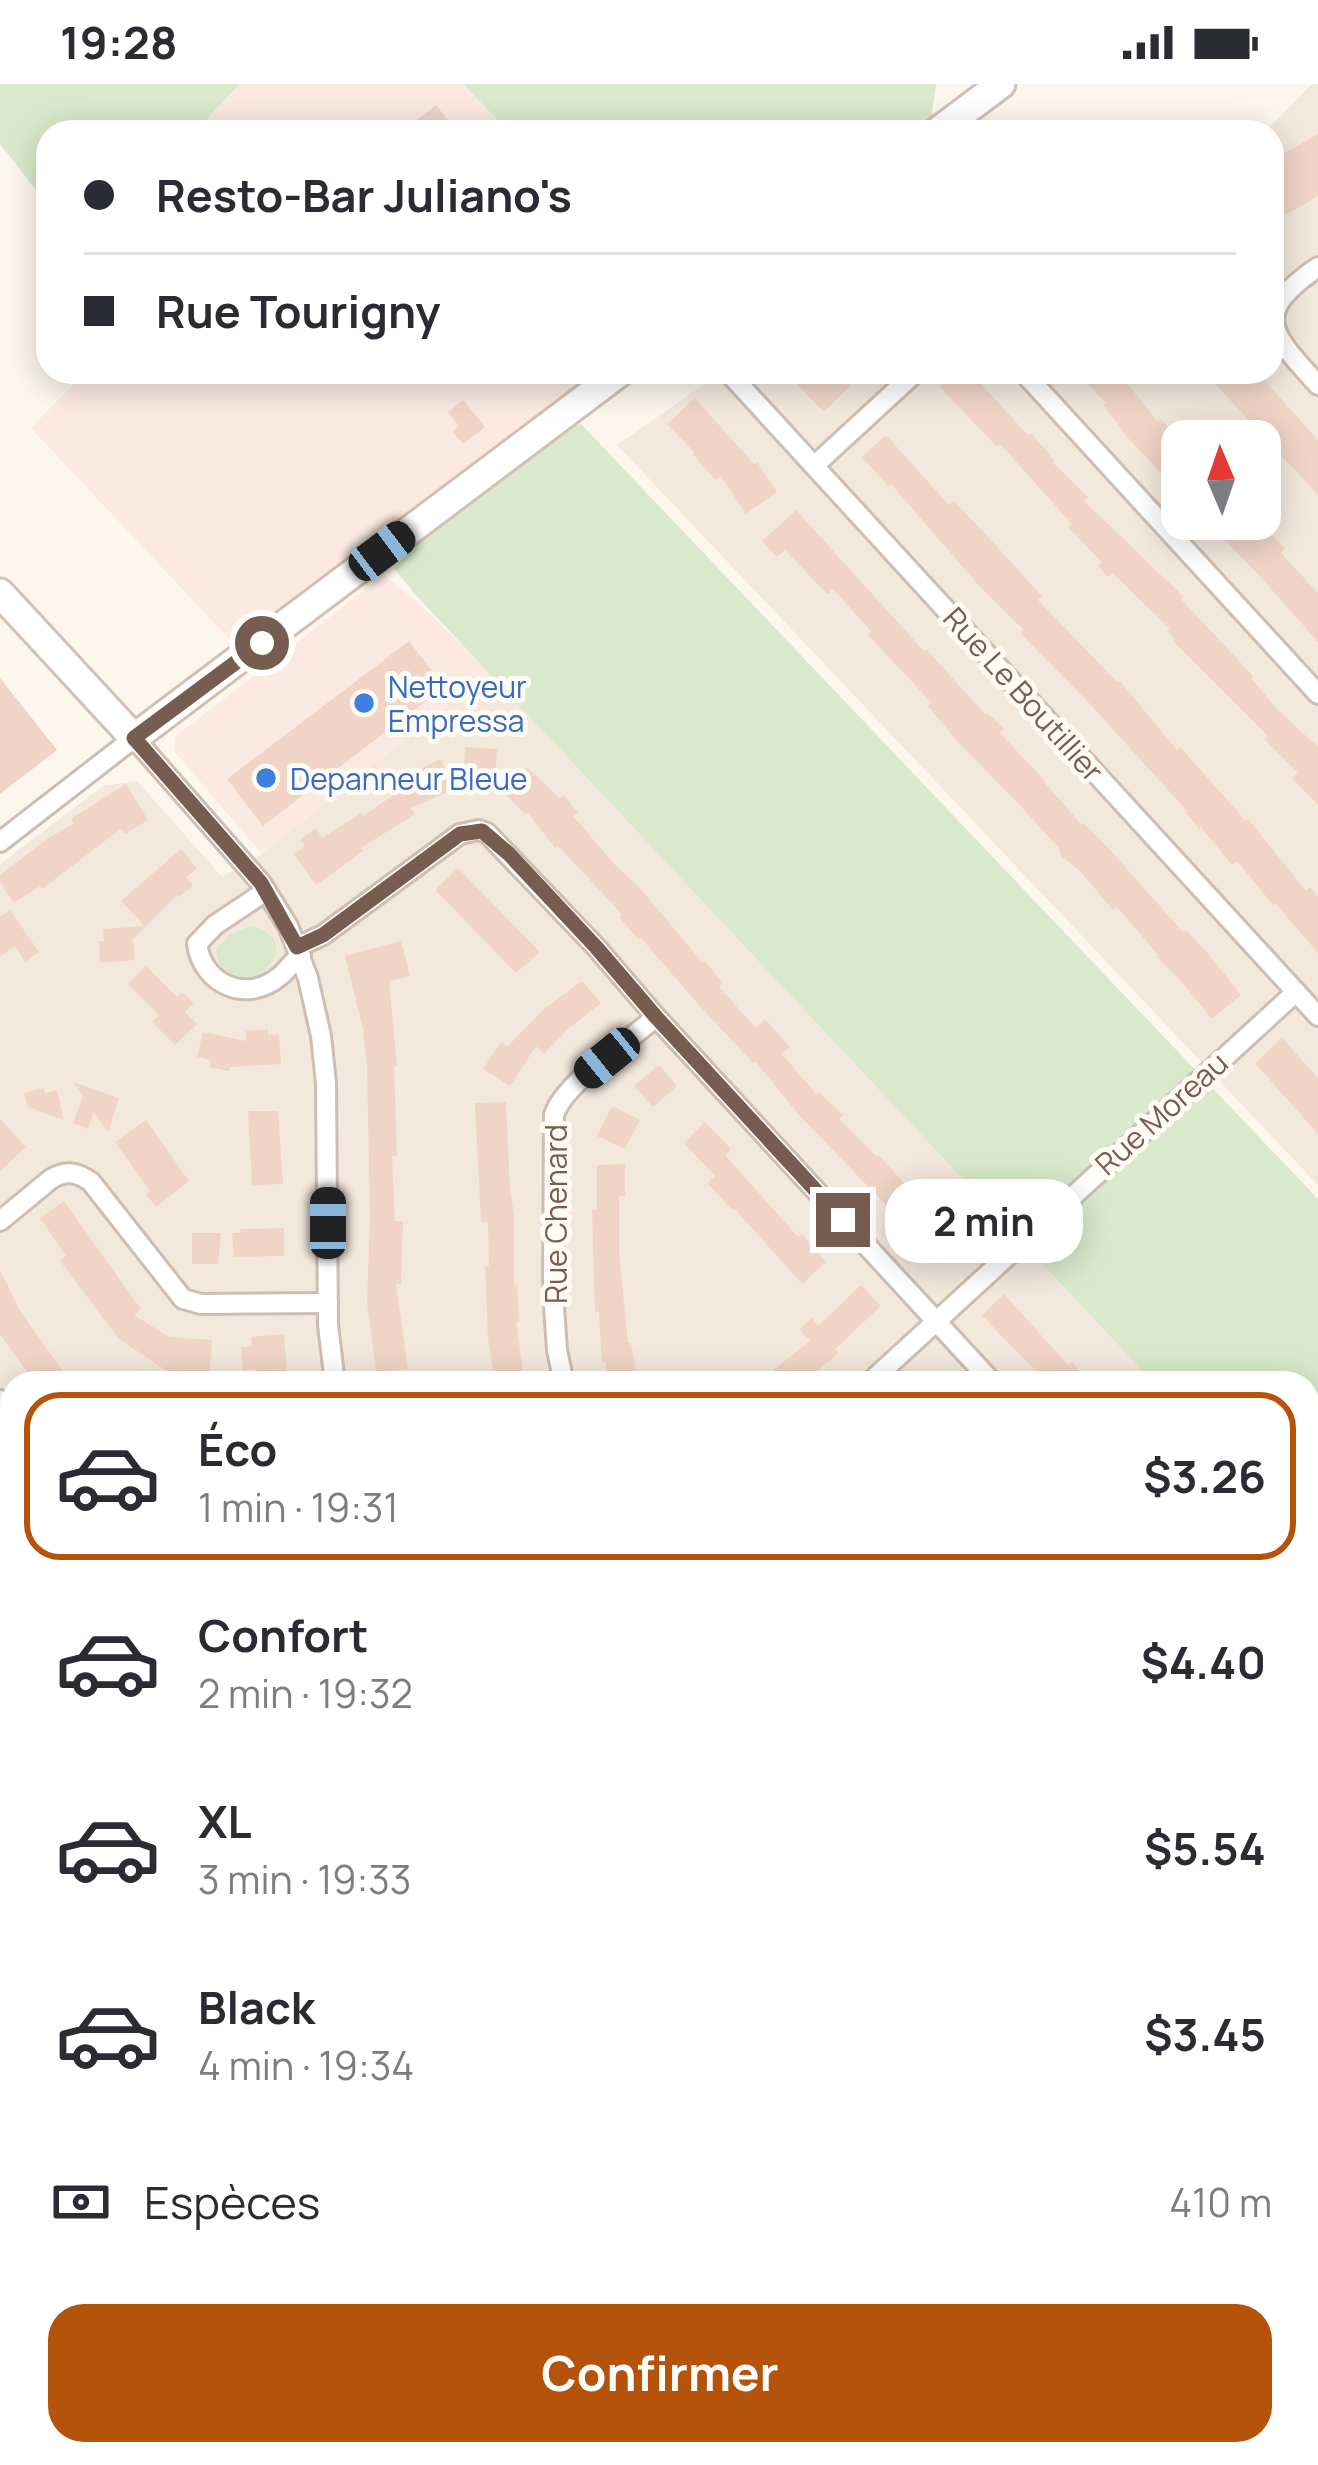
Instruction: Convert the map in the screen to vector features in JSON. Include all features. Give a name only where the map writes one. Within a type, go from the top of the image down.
[{"type":"main road","points":[[953,120],[1001,84]]},
{"type":"main road","points":[[0,593],[134,738],[604,384]]},
{"type":"street","points":[[1284,294],[1318,267]]},
{"type":"street","points":[[1284,345],[1318,385]]},
{"type":"street","name":"Rue Le Boutillier","points":[[739,384],[1318,1016]]},
{"type":"street","points":[[814,465],[903,384]]},
{"type":"street","points":[[1034,384],[1318,694]]},
{"type":"street","points":[[0,842],[134,738],[266,891],[299,952],[325,1059],[333,1371]]},
{"type":"street","points":[[266,891],[200,939],[200,957],[224,985],[242,990],[277,979],[299,952],[460,834],[482,831],[596,947],[982,1371]]},
{"type":"street","name":"Rue Moreau","points":[[882,1371],[1296,992]]},
{"type":"street","name":"Rue Chenard","points":[[561,1371],[553,1292],[554,1115],[573,1086],[656,1017]]},
{"type":"street","points":[[0,1221],[51,1178],[75,1173],[91,1182],[184,1299],[201,1304],[328,1303]]},
{"type":"shaded area","points":[[239,84],[463,84],[498,120],[205,120]]},
{"type":"shaded area","points":[[1312,84],[1318,84],[1318,1185],[617,445],[705,384],[1284,384],[1284,120],[1277,120]]},
{"type":"shaded area","points":[[73,384],[583,384],[232,642],[31,428]]},
{"type":"shaded area","points":[[384,575],[490,673],[262,854],[175,752],[175,737]]},
{"type":"shaded area","points":[[484,659],[1146,1371],[0,1371],[0,864],[103,786],[137,781],[222,877],[262,854]]},
{"type":"green space","points":[[0,84],[239,84],[206,120],[36,120],[36,190],[0,144]]},
{"type":"green space","points":[[463,84],[936,84],[930,120],[498,120]]},
{"type":"green space","points":[[581,424],[1318,1199],[1318,1371],[1143,1371],[394,568],[423,539],[570,427]]},
{"type":"green space","points":[[253,926],[271,936],[276,948],[273,961],[248,977],[234,977],[222,968],[216,949],[231,933]]},
{"type":"building","points":[[436,105],[448,120],[417,120]]},
{"type":"building","points":[[1318,134],[1318,196],[1284,216],[1284,153]]},
{"type":"building","points":[[797,384],[850,386],[824,412]]},
{"type":"building","points":[[981,384],[1088,497],[1084,501],[1184,597],[1181,599],[1253,676],[1277,709],[1318,747],[1318,805],[1292,778],[1298,773],[1264,739],[1268,736],[1173,641],[1170,629],[1112,573],[1108,577],[1098,566],[1102,562],[1068,527],[1072,524],[1000,444],[997,447],[939,386]]},
{"type":"building","points":[[1088,384],[1128,384],[1158,422],[1162,420],[1161,473],[1129,439],[1103,405],[1106,403]]},
{"type":"building","points":[[1215,384],[1268,384],[1318,440],[1318,495],[1281,455],[1281,420],[1248,420]]},
{"type":"building","points":[[695,398],[757,462],[777,492],[746,514],[721,476],[715,480],[667,424]]},
{"type":"building","points":[[463,400],[485,427],[463,444],[452,431],[459,426],[448,412]]},
{"type":"building","points":[[886,435],[949,505],[954,501],[989,538],[1042,596],[1038,600],[1119,680],[1177,750],[1180,747],[1248,819],[1306,891],[1310,887],[1318,896],[1318,953],[1237,861],[1232,865],[1091,705],[1020,633],[1024,630],[862,457]]},
{"type":"building","points":[[796,510],[924,651],[1004,729],[1000,733],[1183,932],[1207,952],[1241,995],[1212,1019],[1117,907],[1113,910],[958,742],[928,706],[932,703],[868,635],[871,631],[833,589],[827,594],[785,550],[777,557],[762,541]]},
{"type":"building","points":[[1225,540],[1277,540],[1285,549],[1281,553],[1318,593],[1318,642]]},
{"type":"building","points":[[409,641],[444,687],[263,826],[227,779]]},
{"type":"building","points":[[0,678],[57,750],[0,794]]},
{"type":"building","points":[[465,747],[497,749],[495,787],[463,785]]},
{"type":"building","points":[[441,759],[454,789],[411,808],[415,814],[361,848],[316,885],[294,854],[305,846],[300,840],[316,828],[322,838],[363,816],[416,780],[413,772]]},
{"type":"building","points":[[527,767],[559,798],[564,795],[578,813],[573,816],[704,960],[723,983],[719,987],[756,1028],[765,1019],[790,1047],[782,1054],[817,1095],[819,1092],[843,1115],[839,1119],[908,1188],[914,1182],[968,1240],[943,1264],[799,1115],[528,813],[503,792]]},
{"type":"building","points":[[126,784],[148,820],[125,834],[122,828],[42,889],[14,903],[0,875],[74,823],[71,819]]},
{"type":"building","points":[[181,849],[197,869],[186,877],[193,886],[177,895],[133,939],[135,960],[100,963],[103,929],[145,926],[121,901]]},
{"type":"building","points":[[458,868],[540,952],[516,973],[435,890]]},
{"type":"building","points":[[10,910],[39,952],[25,962],[15,946],[0,956],[0,917]]},
{"type":"building","points":[[401,941],[410,976],[389,981],[397,1065],[397,1156],[392,1156],[395,1221],[403,1221],[401,1284],[396,1284],[408,1369],[376,1371],[367,1302],[367,1067],[345,956]]},
{"type":"building","points":[[146,966],[177,997],[182,992],[194,1003],[185,1012],[197,1024],[175,1045],[152,1022],[159,1015],[128,984]]},
{"type":"building","points":[[582,981],[601,1003],[544,1054],[536,1046],[510,1086],[483,1069],[501,1042],[508,1046],[544,1009]]},
{"type":"building","points":[[268,1029],[268,1035],[279,1034],[281,1064],[230,1067],[229,1071],[209,1067],[211,1060],[197,1057],[203,1032],[246,1041],[246,1031]]},
{"type":"building","points":[[1282,1038],[1318,1078],[1318,1134],[1255,1063]]},
{"type":"building","points":[[659,1065],[677,1086],[653,1107],[634,1086]]},
{"type":"building","points":[[73,1082],[119,1098],[108,1132],[94,1112],[88,1129],[73,1123],[83,1096]]},
{"type":"building","points":[[44,1088],[45,1093],[57,1090],[64,1120],[28,1107],[24,1093]]},
{"type":"building","points":[[506,1102],[516,1322],[523,1371],[493,1371],[485,1266],[489,1266],[488,1222],[481,1222],[475,1103]]},
{"type":"building","points":[[612,1106],[640,1120],[625,1149],[597,1136]]},
{"type":"building","points":[[248,1111],[278,1111],[283,1184],[252,1185]]},
{"type":"building","points":[[0,1119],[26,1147],[0,1171]]},
{"type":"building","points":[[146,1120],[189,1181],[156,1207],[115,1142]]},
{"type":"building","points":[[705,1122],[731,1149],[725,1155],[826,1262],[802,1284],[707,1183],[715,1176],[684,1143]]},
{"type":"building","points":[[625,1164],[625,1196],[619,1196],[619,1252],[628,1343],[636,1371],[607,1371],[602,1362],[599,1312],[595,1312],[592,1210],[597,1210],[597,1165]]},
{"type":"building","points":[[64,1201],[141,1309],[134,1315],[169,1337],[212,1340],[209,1371],[167,1371],[119,1339],[60,1261],[66,1256],[40,1218]]},
{"type":"building","points":[[284,1228],[284,1256],[234,1257],[232,1233]]},
{"type":"building","points":[[192,1233],[221,1233],[218,1264],[192,1264]]},
{"type":"building","points":[[0,1270],[19,1309],[63,1371],[27,1371],[0,1334]]},
{"type":"building","points":[[861,1285],[881,1306],[817,1371],[772,1371],[810,1341],[799,1329],[812,1318],[818,1326]]},
{"type":"building","points":[[1004,1294],[1068,1365],[1072,1362],[1080,1371],[1037,1371],[982,1315]]},
{"type":"building","points":[[284,1334],[287,1371],[243,1370],[241,1347],[252,1346],[251,1337]]},
{"type":"place","name":"Nettoyeur Empressa","points":[[364,703]]},
{"type":"place","name":"Depanneur Bleue","points":[[266,778]]},
{"type":"route","points":[[262,643],[134,738],[261,883],[297,947],[323,935],[460,834],[487,833],[843,1220]]}]
